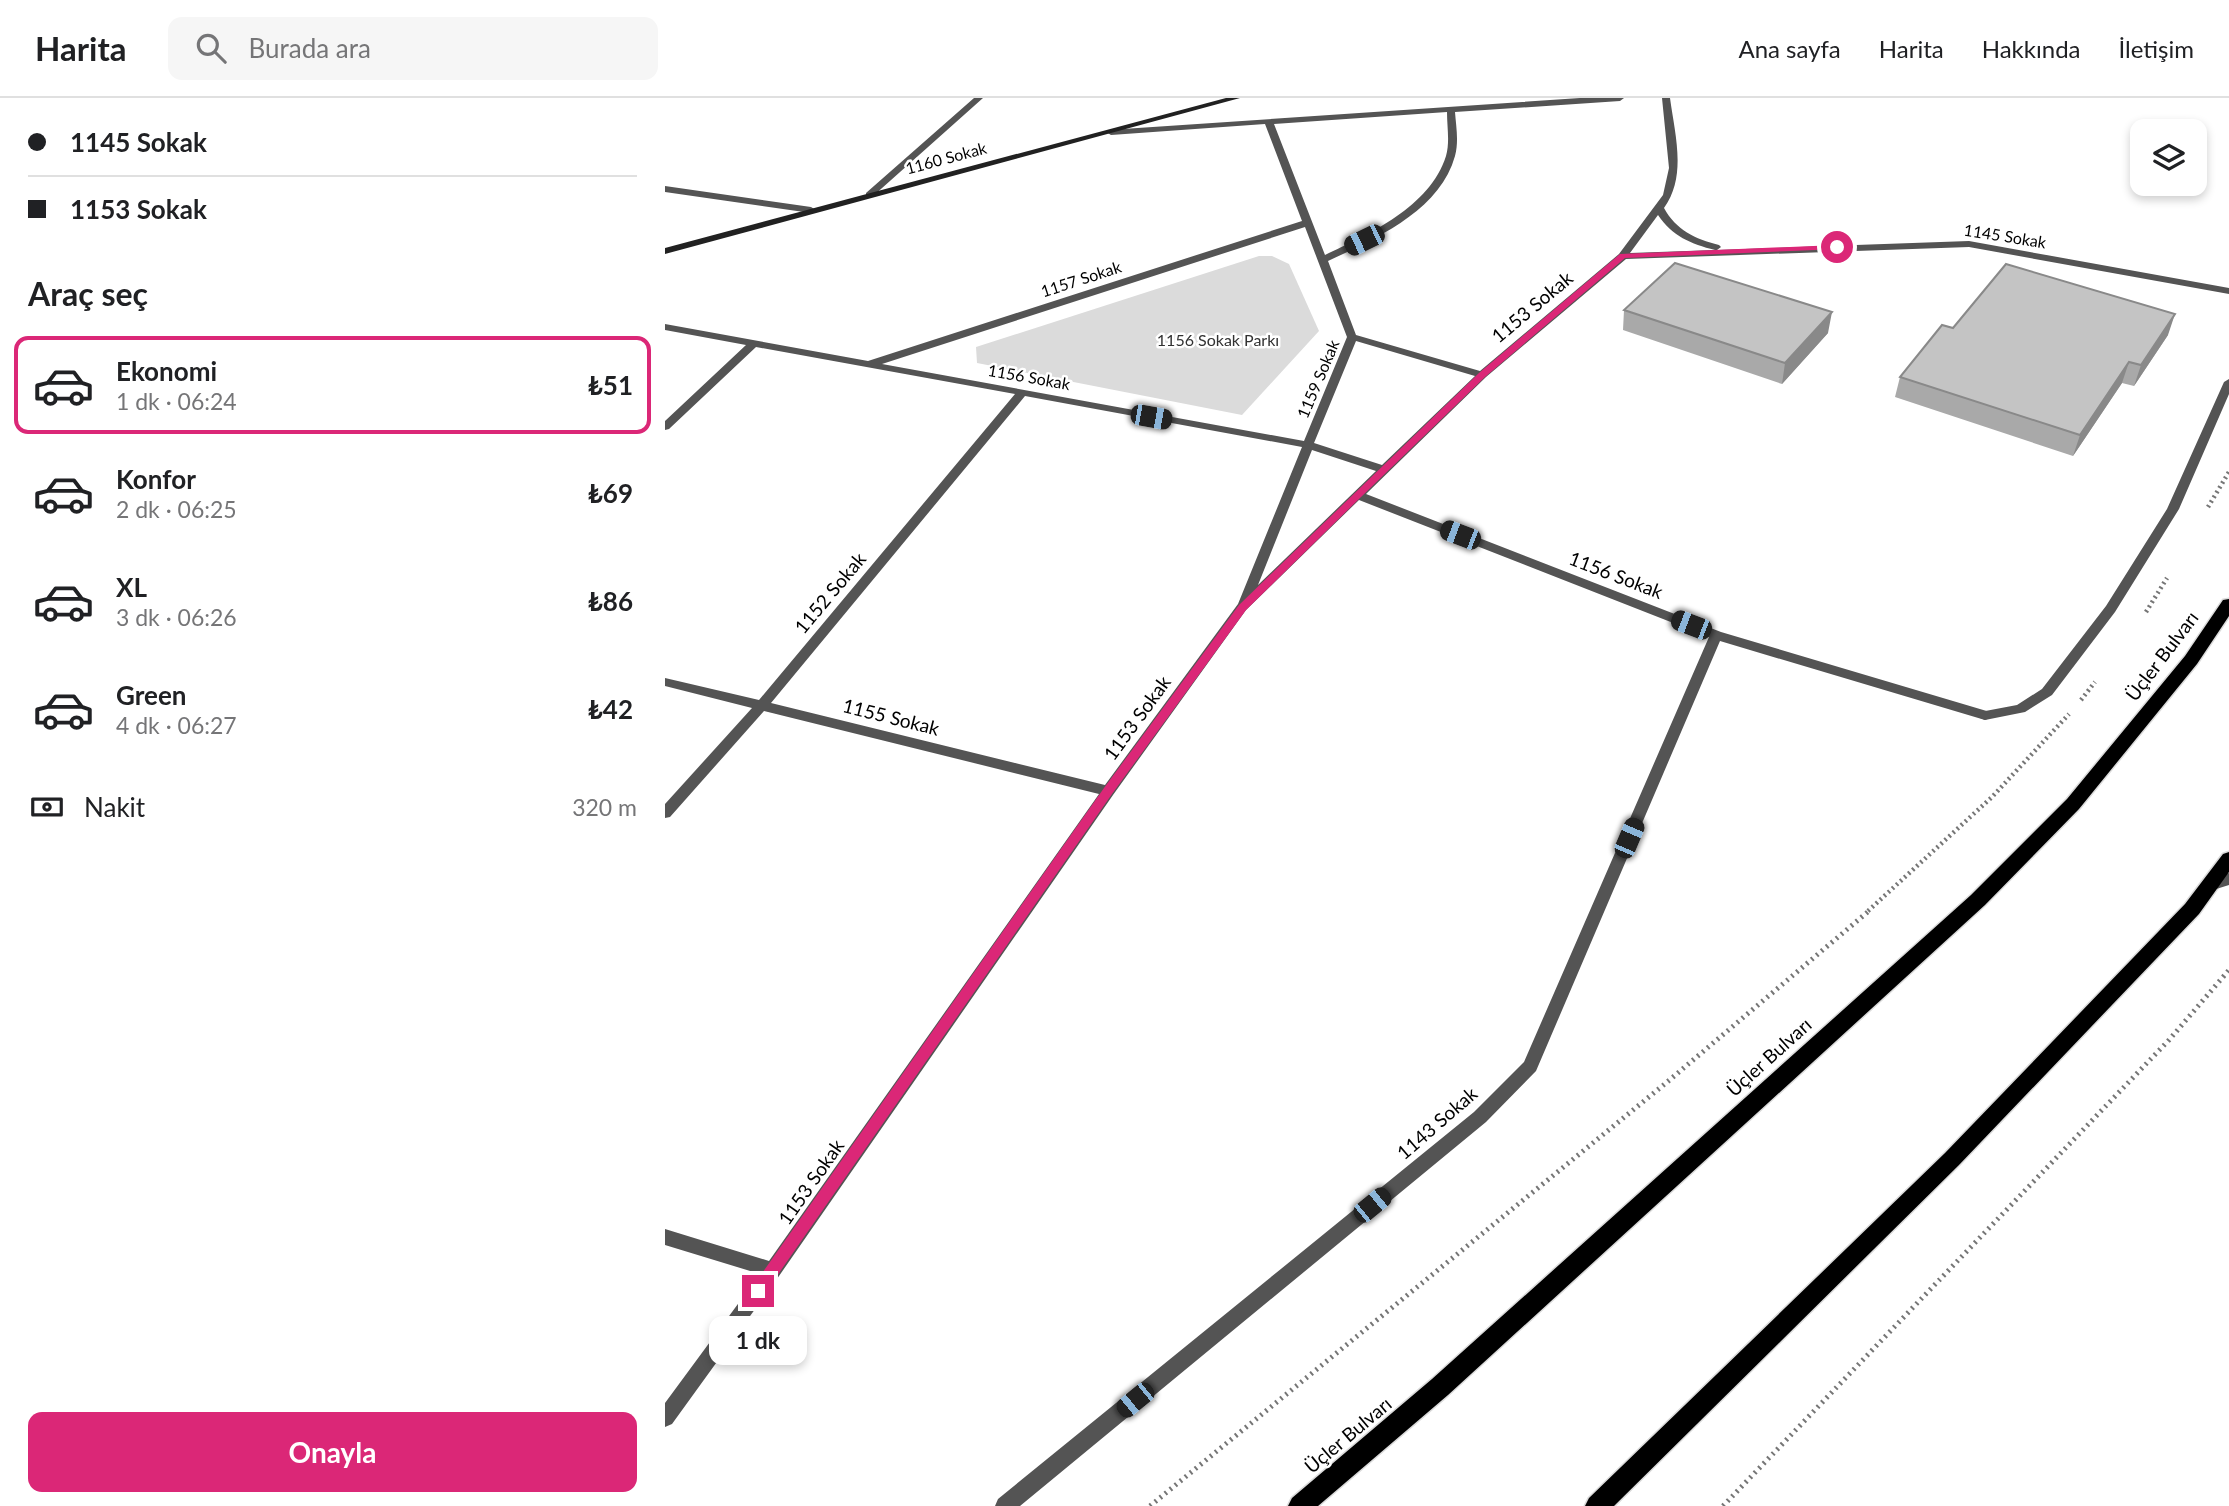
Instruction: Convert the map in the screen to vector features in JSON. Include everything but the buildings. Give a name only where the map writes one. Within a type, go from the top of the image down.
[{"type":"main road","name":"Üçler Bulvarı","points":[[1300,1506],[1440,1387],[1977,900],[2073,804],[2192,660],[2229,604]]},
{"type":"main road","points":[[1597,1506],[1952,1159],[2221,882],[2229,859]]},
{"type":"street","points":[[869,195],[979,98]]},
{"type":"street","name":"1160 Sokak","points":[[665,251],[1236,98]]},
{"type":"street","points":[[1111,132],[1620,98]]},
{"type":"street","name":"1153 Sokak","points":[[665,1418],[773,1270],[1108,791],[1242,607],[1482,375],[1623,256],[1668,195],[1674,168],[1666,98]]},
{"type":"street","points":[[1323,260],[1399,219],[1425,196],[1449,161],[1452,148],[1451,109]]},
{"type":"street","name":"1159 Sokak","points":[[1242,607],[1352,337],[1269,122]]},
{"type":"street","points":[[665,190],[811,210]]},
{"type":"street","name":"1145 Sokak","points":[[1659,208],[1668,222],[1684,236],[1731,250]]},
{"type":"street","name":"1157 Sokak","points":[[865,365],[1307,223]]},
{"type":"street","name":"1145 Sokak","points":[[1623,256],[1731,250],[1969,244],[2229,291]]},
{"type":"street","name":"1156 Sokak","points":[[665,327],[1308,445],[1384,470]]},
{"type":"street","points":[[1352,337],[1482,375]]},
{"type":"street","points":[[665,427],[753,345]]},
{"type":"street","name":"1156 Sokak","points":[[1357,495],[1716,635],[1985,715],[2020,709],[2047,692],[2111,609],[2173,509],[2229,382]]},
{"type":"street","name":"1152 Sokak","points":[[665,813],[763,704],[1021,394]]},
{"type":"street","name":"1143 Sokak","points":[[1005,1506],[1480,1117],[1530,1066],[1716,635]]},
{"type":"street","name":"1155 Sokak","points":[[665,682],[1108,791]]},
{"type":"street","points":[[665,1237],[773,1270]]},
{"type":"path","points":[[2202,519],[2229,471]]},
{"type":"path","points":[[2139,622],[2174,566]]},
{"type":"path","points":[[2079,703],[2101,673]]},
{"type":"path","points":[[1150,1506],[1563,1171],[1883,900],[1960,831],[2071,712]]},
{"type":"path","points":[[1723,1506],[2169,1040],[2229,970]]},
{"type":"green space","name":"1156 Sokak Parkı","points":[[1259,256],[1272,256],[1289,264],[1319,331],[1242,415],[977,363],[976,347]]},
{"type":"route","points":[[758,1291],[1108,791],[1242,607],[1357,495],[1482,375],[1623,256],[1837,247]]}]
